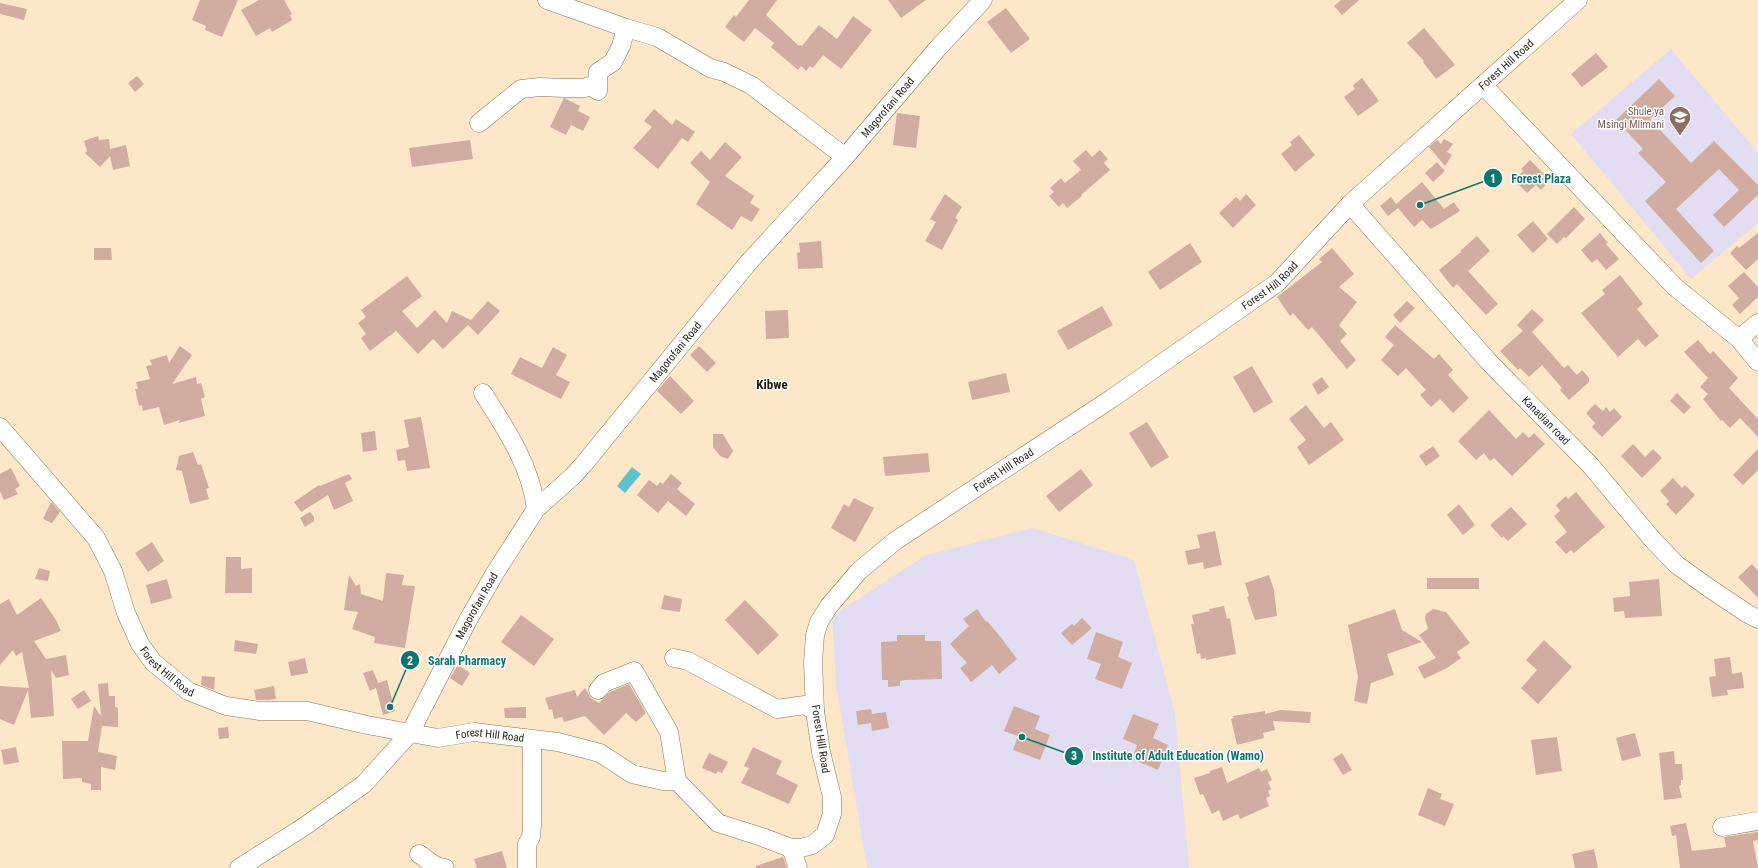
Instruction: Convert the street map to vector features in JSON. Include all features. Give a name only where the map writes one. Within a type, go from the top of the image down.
[{"type":"street","points":[[547,0],[626,28],[657,37],[710,68],[724,72],[751,85],[845,156]]},
{"type":"street","name":"Magorofani Road","points":[[239,868],[305,826],[364,784],[410,733],[472,613],[495,573],[536,509],[583,465],[748,263],[845,156],[938,48],[983,0]]},
{"type":"street","name":"Forest Hill Road","points":[[791,848],[801,848],[812,844],[825,835],[832,814],[832,796],[821,752],[815,711],[813,647],[816,632],[829,606],[859,571],[895,542],[1111,399],[1277,283],[1350,204],[1578,0]]},
{"type":"street","points":[[478,123],[521,89],[540,87],[585,88],[589,86],[598,91],[598,72],[613,62],[621,46],[626,28]]},
{"type":"street","points":[[1483,85],[1674,287],[1739,339],[1758,362]]},
{"type":"street","name":"Kanadian road","points":[[1350,204],[1488,361],[1591,466],[1652,539],[1677,565],[1716,593],[1758,619]]},
{"type":"street","points":[[1739,339],[1758,323]]},
{"type":"street","points":[[483,393],[518,452],[533,492],[536,509]]},
{"type":"street","name":"Forest Hill Road","points":[[1,431],[96,538],[113,571],[126,613],[140,644],[152,662],[188,691],[226,706],[260,711],[308,711],[366,725],[438,738],[474,732],[558,742],[600,753],[632,774],[663,781],[677,781]]},
{"type":"street","points":[[674,658],[688,661],[777,709],[801,705],[810,707],[815,711]]},
{"type":"street","points":[[598,690],[604,683],[634,671],[669,732],[677,781],[718,823],[791,848],[798,868]]},
{"type":"street","points":[[527,868],[527,844],[532,825],[532,740]]},
{"type":"street","points":[[1722,827],[1758,821]]},
{"type":"street","points":[[418,854],[427,859],[436,867],[445,868]]},
{"type":"shaded area","points":[[1671,49],[1758,153],[1758,223],[1691,279],[1571,134]]},
{"type":"shaded area","points":[[1033,528],[1134,560],[1175,713],[1189,868],[867,868],[836,685],[832,616],[926,555]]},
{"type":"water","points":[[632,467],[641,474],[625,493],[617,486]]},
{"type":"building","points":[[200,0],[238,0],[222,37],[205,30],[206,26],[192,20]]},
{"type":"building","points":[[259,0],[284,0],[292,14],[290,15],[292,20],[272,32],[270,28],[256,36],[241,10]]},
{"type":"building","points":[[749,0],[777,0],[766,15],[799,46],[802,46],[819,25],[837,39],[853,16],[872,30],[841,69],[823,55],[813,68],[810,66],[806,71],[801,66],[798,70],[771,47],[774,43],[755,28],[744,42],[725,27],[734,15],[736,17]]},
{"type":"building","points":[[888,0],[926,0],[901,18]]},
{"type":"building","points":[[1341,0],[1359,0],[1342,15],[1334,6]]},
{"type":"building","points":[[0,3],[27,9],[24,20],[0,14]]},
{"type":"building","points":[[1006,8],[1030,39],[1011,53],[987,22]]},
{"type":"building","points":[[1424,28],[1455,65],[1436,79],[1423,62],[1424,61],[1407,43]]},
{"type":"building","points":[[1596,53],[1608,67],[1582,87],[1571,74]]},
{"type":"building","points":[[137,76],[144,84],[135,92],[128,83]]},
{"type":"building","points":[[1362,78],[1379,101],[1358,116],[1344,97],[1355,89],[1353,85]]},
{"type":"building","points":[[1659,79],[1675,96],[1650,119],[1691,163],[1714,141],[1758,185],[1758,195],[1724,227],[1713,215],[1739,190],[1719,169],[1676,209],[1714,251],[1701,263],[1645,201],[1666,182],[1638,153],[1643,149],[1616,120]]},
{"type":"building","points":[[564,98],[580,106],[578,111],[590,117],[583,131],[571,125],[566,135],[550,127]]},
{"type":"building","points":[[654,109],[672,125],[676,119],[695,132],[688,142],[682,138],[658,169],[633,148],[652,127],[644,121]]},
{"type":"building","points":[[897,113],[920,116],[916,148],[893,145]]},
{"type":"building","points":[[1299,135],[1315,155],[1295,172],[1281,154],[1292,145],[1290,142]]},
{"type":"building","points":[[98,136],[99,140],[109,139],[110,149],[126,145],[130,166],[113,170],[110,156],[100,167],[85,153],[87,151],[84,141]]},
{"type":"building","points":[[1444,139],[1453,144],[1447,152],[1452,155],[1445,166],[1429,147],[1437,140],[1441,144]]},
{"type":"building","points":[[470,140],[473,159],[412,167],[409,148]]},
{"type":"building","points":[[725,142],[742,157],[725,176],[754,196],[750,203],[760,209],[752,222],[741,216],[732,230],[696,204],[710,182],[690,163],[701,151],[710,160]]},
{"type":"building","points":[[1086,150],[1092,157],[1100,150],[1108,159],[1104,163],[1110,170],[1067,208],[1063,203],[1059,207],[1049,196],[1054,192],[1050,188],[1061,178],[1065,183],[1081,170],[1073,161]]},
{"type":"building","points":[[1530,160],[1550,180],[1541,190],[1536,185],[1527,193],[1514,180],[1523,171],[1521,169]]},
{"type":"building","points":[[1437,162],[1445,171],[1433,182],[1425,173]]},
{"type":"building","points":[[1422,182],[1444,209],[1454,202],[1460,211],[1431,229],[1422,220],[1414,227],[1398,208],[1388,216],[1380,206],[1391,197],[1396,204]]},
{"type":"building","points":[[945,194],[962,207],[955,218],[958,220],[942,250],[925,241],[936,222],[930,219]]},
{"type":"building","points":[[1246,194],[1256,205],[1233,228],[1219,213],[1236,197],[1240,201]]},
{"type":"building","points":[[1574,207],[1585,219],[1566,238],[1564,237],[1557,244],[1547,234]]},
{"type":"building","points":[[1533,221],[1548,239],[1533,253],[1517,235]]},
{"type":"building","points":[[1600,233],[1608,243],[1606,244],[1619,259],[1606,270],[1597,259],[1592,263],[1581,250]]},
{"type":"building","points":[[1758,233],[1758,259],[1746,270],[1730,253],[1737,246],[1739,248]]},
{"type":"building","points":[[1477,236],[1490,251],[1468,271],[1498,304],[1486,315],[1457,284],[1453,288],[1439,270],[1461,252],[1460,251]]},
{"type":"building","points":[[821,241],[823,268],[798,269],[797,253],[800,252],[799,243]]},
{"type":"building","points":[[1190,243],[1202,262],[1160,290],[1148,272]]},
{"type":"building","points":[[94,248],[111,248],[112,260],[94,260]]},
{"type":"building","points":[[1332,248],[1354,274],[1339,287],[1357,302],[1339,325],[1347,334],[1340,341],[1356,360],[1347,369],[1312,327],[1308,330],[1293,313],[1290,316],[1277,297],[1322,262],[1319,259]]},
{"type":"building","points":[[1744,272],[1758,287],[1758,297],[1740,314],[1732,305],[1739,298],[1728,286]]},
{"type":"building","points":[[1620,275],[1643,304],[1637,309],[1659,336],[1645,347],[1638,339],[1618,357],[1581,313],[1605,294],[1602,290]]},
{"type":"building","points":[[407,276],[422,296],[402,311],[417,328],[435,310],[447,323],[452,311],[471,320],[488,301],[500,311],[478,335],[468,325],[443,349],[433,339],[418,354],[396,331],[370,351],[361,338],[366,334],[358,323],[366,317],[361,310]]},
{"type":"building","points":[[1407,301],[1415,308],[1400,323],[1393,315]]},
{"type":"building","points":[[1102,306],[1113,325],[1068,350],[1057,331]]},
{"type":"building","points":[[1532,309],[1544,320],[1532,332],[1564,368],[1568,365],[1577,375],[1582,370],[1589,378],[1589,382],[1569,400],[1560,390],[1562,388],[1542,365],[1529,377],[1520,368],[1518,370],[1500,351],[1523,331],[1517,325]]},
{"type":"building","points":[[788,310],[789,338],[766,339],[765,311]]},
{"type":"building","points":[[1395,325],[1434,359],[1439,354],[1453,370],[1448,375],[1469,398],[1453,413],[1440,399],[1431,407],[1420,395],[1426,390],[1406,368],[1398,376],[1381,360],[1394,345],[1385,337]]},
{"type":"building","points":[[1698,340],[1710,354],[1713,351],[1738,378],[1729,388],[1758,419],[1758,437],[1740,418],[1730,428],[1722,420],[1721,421],[1703,399],[1708,394],[1700,387],[1708,378],[1684,352]]},
{"type":"building","points":[[180,346],[192,355],[172,384],[196,377],[197,384],[201,383],[205,397],[201,399],[205,416],[178,423],[180,420],[164,425],[159,407],[143,411],[142,405],[139,406],[135,389],[138,389],[136,382],[150,379],[146,366],[152,365],[150,360],[167,355],[169,363]]},
{"type":"building","points":[[699,346],[716,363],[707,372],[690,355]]},
{"type":"building","points":[[553,347],[567,355],[556,375],[570,382],[561,399],[511,374],[520,357],[542,368]]},
{"type":"building","points":[[1252,366],[1273,402],[1254,413],[1233,377]]},
{"type":"building","points":[[1006,373],[1010,392],[972,400],[968,382]]},
{"type":"building","points":[[670,376],[694,401],[681,414],[657,391]]},
{"type":"building","points":[[1322,377],[1329,387],[1318,395],[1312,384]]},
{"type":"building","points":[[1677,393],[1691,407],[1684,414],[1670,401]]},
{"type":"building","points":[[1595,404],[1603,411],[1606,407],[1610,412],[1614,408],[1622,417],[1602,437],[1592,427],[1595,423],[1586,413]]},
{"type":"building","points":[[1306,405],[1324,428],[1331,422],[1344,440],[1309,465],[1297,447],[1306,440],[1289,419]]},
{"type":"building","points":[[1489,410],[1516,439],[1523,432],[1529,438],[1534,433],[1545,444],[1512,476],[1494,458],[1490,461],[1484,453],[1476,460],[1458,441]]},
{"type":"building","points":[[421,417],[430,468],[407,471],[405,460],[398,461],[396,450],[409,447],[404,420]]},
{"type":"building","points":[[1147,422],[1169,457],[1151,468],[1129,433]]},
{"type":"building","points":[[375,431],[377,450],[363,452],[361,433]]},
{"type":"building","points":[[713,434],[723,434],[733,451],[728,459],[720,456],[713,447]]},
{"type":"building","points":[[1633,444],[1645,457],[1653,449],[1662,458],[1642,478],[1621,456]]},
{"type":"building","points":[[1433,446],[1440,456],[1426,466],[1419,456]]},
{"type":"building","points":[[1758,449],[1758,470],[1743,485],[1733,475]]},
{"type":"building","points":[[193,452],[198,465],[201,464],[209,488],[206,489],[209,499],[190,504],[182,471],[176,470],[179,456]]},
{"type":"building","points":[[928,453],[930,472],[885,476],[883,457]]},
{"type":"building","points":[[11,468],[20,486],[15,489],[18,494],[4,500],[0,491],[0,474]]},
{"type":"building","points":[[1081,469],[1093,485],[1059,512],[1046,496]]},
{"type":"building","points":[[349,474],[352,479],[345,483],[353,501],[334,510],[328,495],[301,512],[294,502],[319,485],[320,486]]},
{"type":"building","points":[[671,474],[682,483],[677,489],[695,504],[686,516],[668,501],[658,513],[637,495],[649,480],[657,486],[660,482],[663,484]]},
{"type":"building","points":[[1673,478],[1682,488],[1685,485],[1695,495],[1676,515],[1666,504],[1669,501],[1660,491]]},
{"type":"building","points":[[1576,492],[1605,527],[1574,553],[1571,550],[1566,554],[1555,542],[1567,532],[1554,516],[1560,511],[1556,505],[1566,496],[1568,499]]},
{"type":"building","points":[[854,498],[874,508],[855,542],[831,528],[844,504],[849,507]]},
{"type":"building","points":[[51,502],[60,512],[52,523],[43,519]]},
{"type":"building","points":[[1459,504],[1475,525],[1463,535],[1447,515]]},
{"type":"building","points":[[1511,507],[1527,524],[1508,541],[1503,536],[1502,538],[1490,525]]},
{"type":"building","points":[[310,512],[314,517],[314,521],[305,527],[300,518]]},
{"type":"building","points":[[1215,531],[1222,565],[1204,569],[1203,562],[1188,565],[1185,551],[1200,548],[1197,535]]},
{"type":"building","points":[[152,542],[164,561],[148,572],[135,553]]},
{"type":"building","points":[[226,557],[241,557],[241,569],[252,568],[252,593],[225,593]]},
{"type":"building","points":[[1752,564],[1758,571],[1758,598],[1738,577]]},
{"type":"building","points":[[39,568],[50,571],[48,581],[35,579]]},
{"type":"building","points":[[386,573],[404,575],[402,585],[415,586],[405,648],[374,643],[375,637],[352,629],[358,612],[344,610],[349,575],[356,586],[360,584],[361,594],[383,601]]},
{"type":"building","points":[[1269,575],[1274,590],[1277,616],[1255,620],[1247,597],[1249,596],[1245,583]]},
{"type":"building","points":[[1427,578],[1479,578],[1479,589],[1427,589]]},
{"type":"building","points":[[167,579],[172,598],[151,604],[146,585]]},
{"type":"building","points":[[1659,579],[1662,616],[1625,618],[1624,611],[1614,612],[1613,598],[1630,596],[1629,582]]},
{"type":"building","points":[[664,595],[682,599],[680,612],[661,609]]},
{"type":"building","points":[[41,598],[56,620],[61,631],[34,641],[46,659],[66,655],[69,675],[56,678],[51,670],[54,716],[31,718],[28,690],[14,725],[0,719],[0,686],[29,688],[22,652],[16,656],[13,650],[0,665],[0,604],[9,599],[17,615]]},
{"type":"building","points":[[745,600],[779,635],[758,655],[725,620]]},
{"type":"building","points":[[1224,606],[1227,619],[1230,618],[1236,654],[1206,660],[1206,658],[1201,659],[1200,653],[1197,654],[1191,624],[1194,624],[1192,615]]},
{"type":"building","points":[[977,609],[1017,659],[999,674],[992,665],[971,682],[960,668],[967,663],[950,644],[969,626],[963,619]]},
{"type":"building","points":[[1395,609],[1402,630],[1422,642],[1387,654],[1394,675],[1371,683],[1367,704],[1354,701],[1358,677],[1348,625]]},
{"type":"building","points":[[1433,609],[1446,612],[1470,643],[1457,652],[1461,658],[1447,668],[1424,679],[1418,667],[1436,658],[1419,635],[1428,629],[1425,618],[1426,614]]},
{"type":"building","points":[[521,615],[554,639],[534,666],[501,642]]},
{"type":"building","points":[[1082,618],[1092,628],[1072,645],[1061,633],[1072,624],[1074,626]]},
{"type":"building","points":[[1096,632],[1123,642],[1118,657],[1132,663],[1122,689],[1095,679],[1101,664],[1087,659]]},
{"type":"building","points":[[897,635],[925,635],[925,641],[941,641],[942,679],[905,680],[900,681],[900,686],[888,687],[888,680],[882,680],[881,642],[897,641]]},
{"type":"building","points":[[235,640],[258,644],[256,654],[234,651]]},
{"type":"building","points":[[1544,640],[1572,667],[1538,704],[1521,688],[1537,670],[1526,660]]},
{"type":"building","points":[[1730,657],[1732,674],[1742,672],[1744,688],[1727,690],[1728,695],[1712,697],[1709,677],[1716,676],[1714,659]]},
{"type":"building","points":[[305,658],[308,673],[291,676],[288,662]]},
{"type":"building","points":[[458,665],[470,673],[462,686],[450,678]]},
{"type":"building","points":[[373,670],[378,683],[387,680],[395,711],[383,715],[376,688],[370,691],[363,673]]},
{"type":"building","points":[[202,676],[215,677],[214,690],[201,685]]},
{"type":"building","points":[[108,683],[109,696],[115,696],[115,707],[118,708],[118,727],[102,726],[98,752],[117,756],[115,770],[101,767],[101,790],[91,790],[91,784],[82,782],[82,778],[63,779],[62,741],[88,741],[94,706],[101,716],[98,684]]},
{"type":"building","points":[[629,684],[646,713],[636,722],[626,713],[604,735],[585,716],[564,722],[562,717],[554,719],[552,709],[549,710],[545,698],[575,690],[577,697],[585,688],[591,698],[599,703],[610,692]]},
{"type":"building","points":[[274,686],[276,699],[256,700],[254,690]]},
{"type":"building","points":[[84,690],[91,701],[78,709],[71,699]]},
{"type":"building","points":[[1014,706],[1040,716],[1035,729],[1050,735],[1040,760],[1013,750],[1018,736],[1004,731]]},
{"type":"building","points":[[526,707],[526,718],[505,718],[504,708]]},
{"type":"building","points":[[871,709],[872,714],[886,712],[889,728],[872,731],[871,723],[858,725],[856,711]]},
{"type":"building","points":[[1281,710],[1311,712],[1310,723],[1273,721],[1275,730],[1263,733],[1264,738],[1237,745],[1231,719],[1234,718],[1233,716],[1265,711],[1265,714]]},
{"type":"building","points":[[1133,714],[1159,724],[1153,738],[1168,745],[1158,770],[1132,759],[1137,745],[1123,739]]},
{"type":"building","points":[[228,727],[229,738],[219,739],[218,728]]},
{"type":"building","points":[[1635,733],[1641,756],[1622,761],[1616,738]]},
{"type":"building","points":[[1557,737],[1562,771],[1536,775],[1531,740]]},
{"type":"building","points":[[16,747],[19,762],[4,765],[1,750]]},
{"type":"building","points":[[753,747],[782,761],[776,774],[798,785],[789,804],[741,783],[749,768],[744,766]]},
{"type":"building","points":[[1674,751],[1675,764],[1682,764],[1683,780],[1681,780],[1681,785],[1679,786],[1682,798],[1664,800],[1659,753]]},
{"type":"building","points":[[709,753],[728,762],[722,773],[718,771],[716,774],[702,768]]},
{"type":"building","points":[[1342,753],[1352,770],[1343,775],[1333,759]]},
{"type":"building","points":[[1222,767],[1227,783],[1259,768],[1261,772],[1267,769],[1272,780],[1268,782],[1271,789],[1268,791],[1270,796],[1266,798],[1269,806],[1240,819],[1238,814],[1223,821],[1219,810],[1212,814],[1203,794],[1200,795],[1194,778]]},
{"type":"building","points":[[1428,788],[1442,794],[1440,799],[1454,804],[1445,826],[1418,815]]},
{"type":"building","points":[[1686,823],[1692,851],[1726,847],[1724,837],[1758,832],[1758,840],[1753,841],[1758,868],[1680,868],[1676,835],[1672,836],[1670,826]]},
{"type":"building","points":[[1594,849],[1598,868],[1575,868],[1572,854]]},
{"type":"building","points":[[502,851],[507,868],[477,868],[474,859]]},
{"type":"building","points":[[783,857],[787,868],[756,868],[756,866]]},
{"type":"place","name":"Shule ya Msingi Mlimani","points":[[1680,136]]},
{"type":"place","name":"Forest Plaza","points":[[1420,205]]},
{"type":"place","name":"Sarah Pharmacy","points":[[390,707]]},
{"type":"place","name":"Institute of Adult Education (Wamo)","points":[[1022,737]]},
{"type":"district","name":"Kibwe","points":[[772,384]]}]
